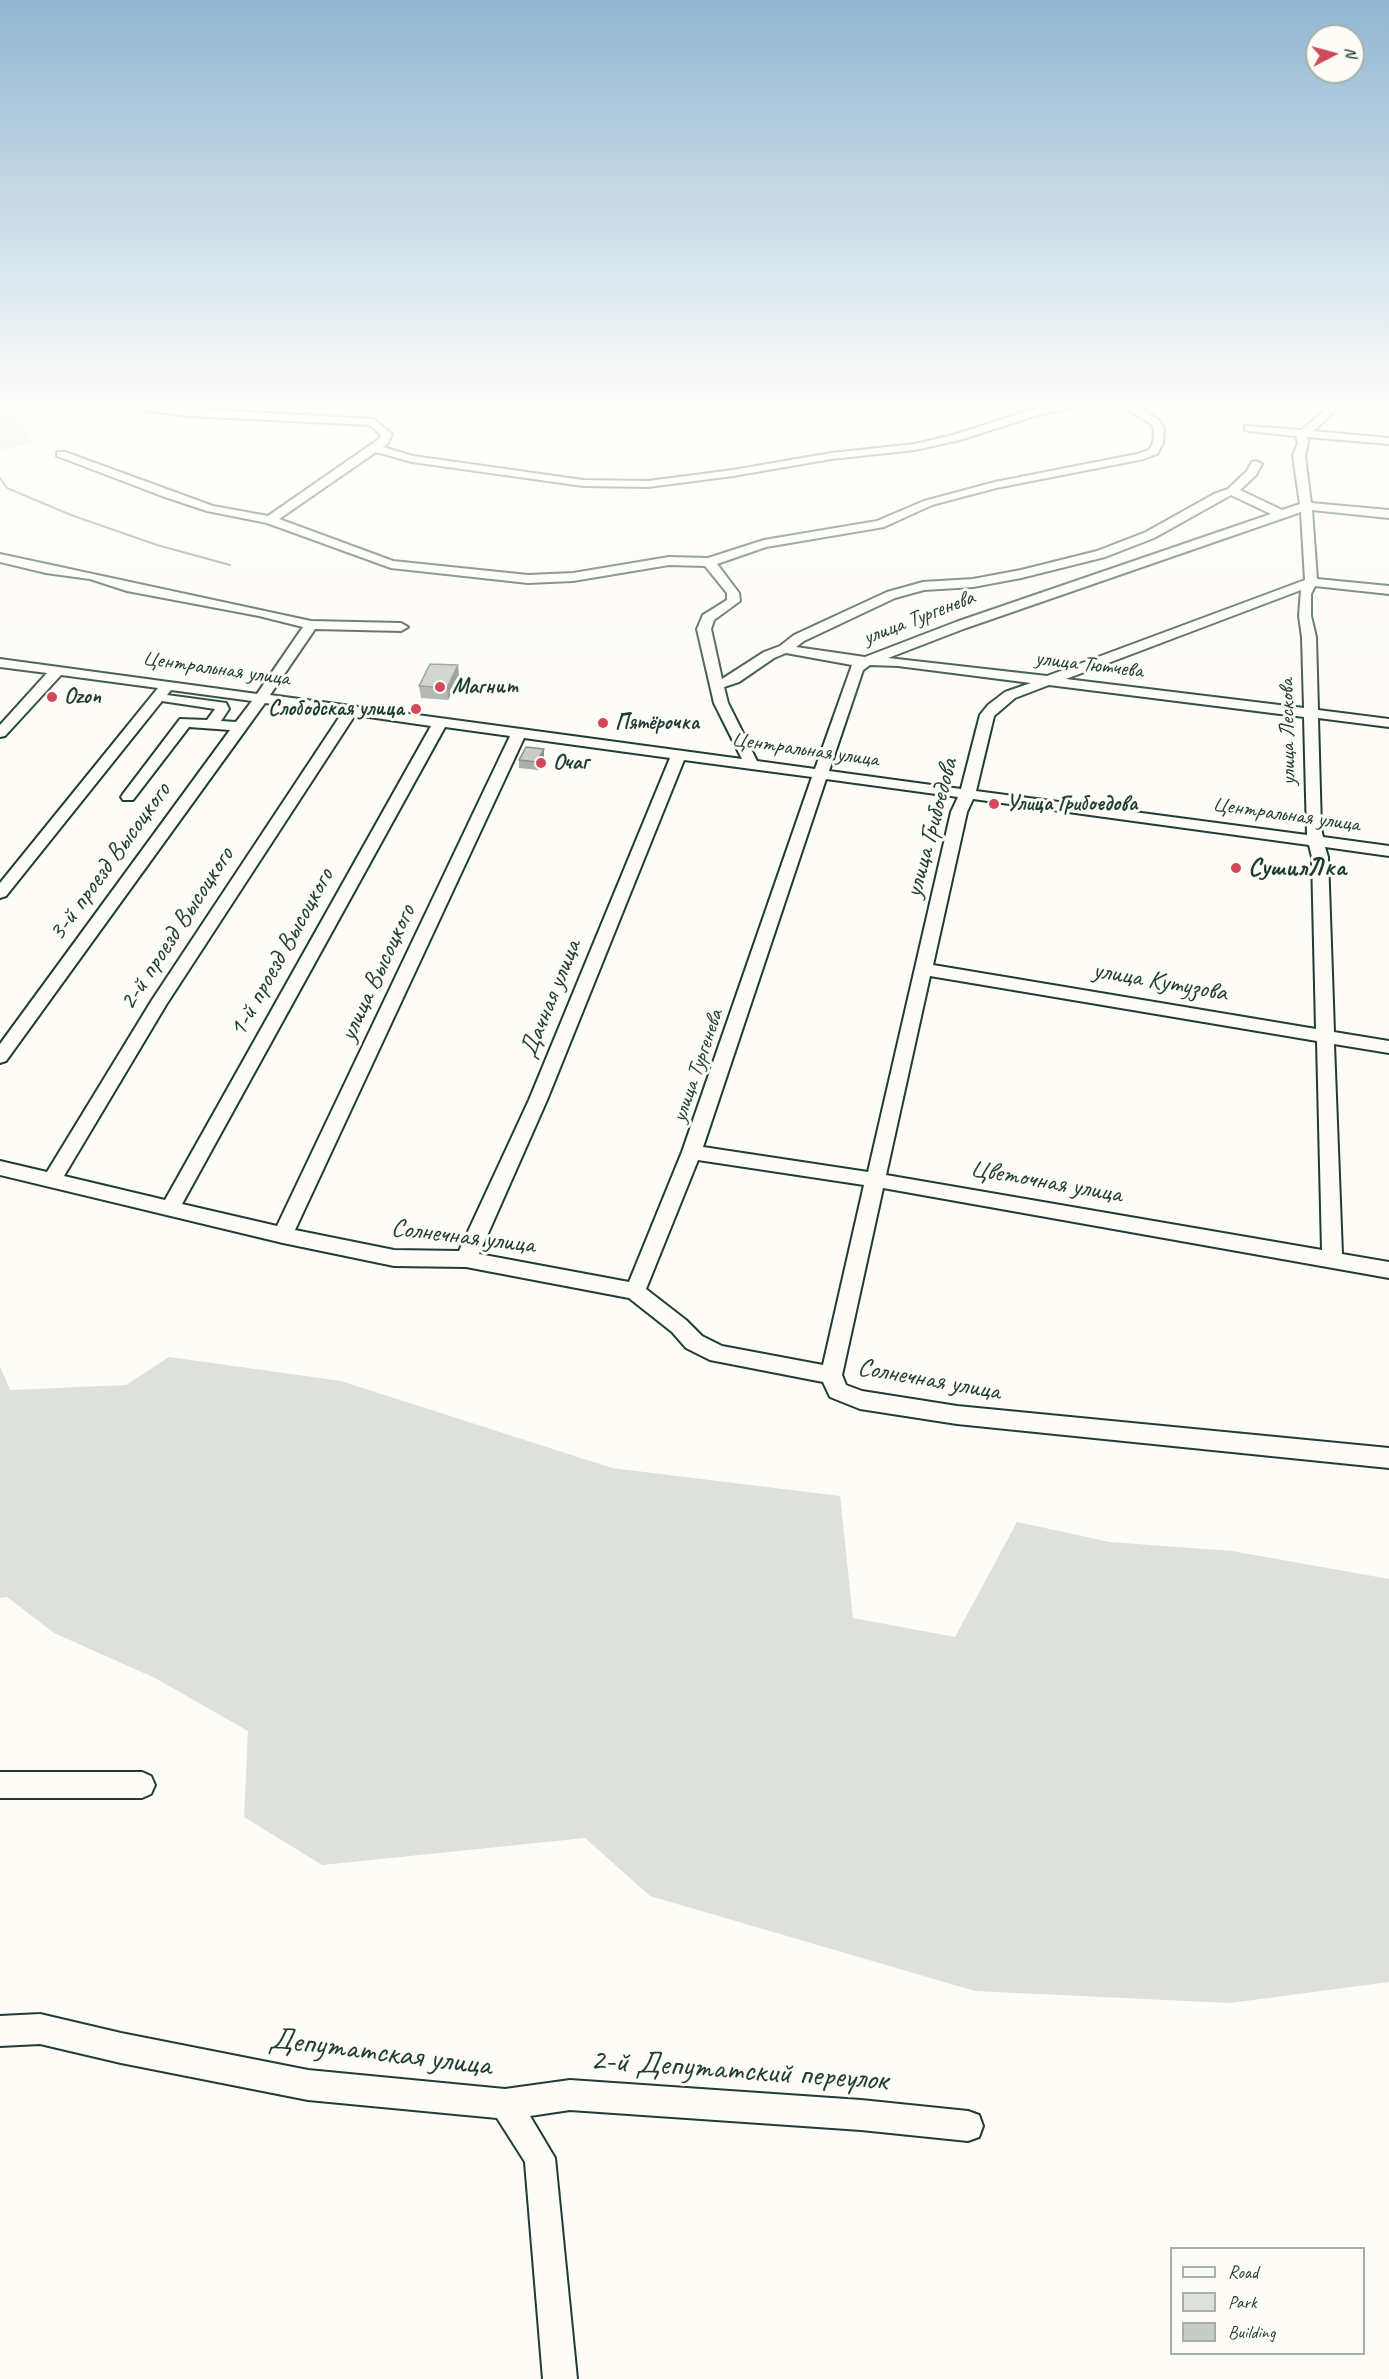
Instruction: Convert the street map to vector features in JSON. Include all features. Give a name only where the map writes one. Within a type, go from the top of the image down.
[{"type":"street","points":[[233,513],[270,520],[391,564],[507,578],[573,577],[669,561],[709,562],[764,544],[880,524],[905,513]]},
{"type":"street","points":[[270,520],[280,513]]},
{"type":"street","points":[[717,685],[734,678],[769,655],[785,650],[799,638],[891,595],[923,586],[973,583],[1011,576],[1101,554],[1150,535],[1188,513]]},
{"type":"street","name":"улица Тургенева","points":[[635,1291],[692,1152],[857,668],[867,661],[1284,513]]},
{"type":"street","name":"улица Лескова","points":[[1306,513],[1311,582],[1305,594],[1305,616],[1308,637],[1311,785],[1315,842],[1320,857],[1332,1261]]},
{"type":"street","points":[[0,558],[311,625],[401,627]]},
{"type":"street","points":[[709,562],[733,593],[734,601],[708,618],[704,629],[721,703],[752,765]]},
{"type":"street","name":"улица Грибоедова","points":[[831,1374],[959,812],[967,795],[987,715],[1010,695],[1311,582],[1389,591]]},
{"type":"street","name":"3-й проезд Высоцкого","points":[[0,1057],[262,697],[311,625]]},
{"type":"street","name":"улица Тютчева","points":[[785,650],[851,662],[867,661],[1050,681],[1389,723]]},
{"type":"street","name":"Центральная улица","points":[[0,663],[57,670],[168,692],[262,697],[519,734],[1389,851]]},
{"type":"street","points":[[0,734],[57,670]]},
{"type":"street","points":[[0,893],[168,692],[221,706],[222,709],[211,725]]},
{"type":"street","name":"2-й проезд Высоцкого","points":[[52,1180],[158,1004],[351,710]]},
{"type":"street","points":[[128,797],[185,722],[239,727]]},
{"type":"street","name":"1-й проезд Высоцкого","points":[[170,1208],[440,723]]},
{"type":"street","name":"улица Высоцкого","points":[[283,1235],[519,734]]},
{"type":"street","name":"Дачная улица","points":[[466,1259],[538,1100],[679,755]]},
{"type":"street","name":"улица Кутузова","points":[[923,969],[1145,1004],[1327,1038],[1389,1047]]},
{"type":"street","name":"Цветочная улица","points":[[692,1152],[877,1179],[1389,1270]]},
{"type":"street","points":[[0,1168],[170,1208]]},
{"type":"street","name":"Солнечная улица","points":[[170,1208],[394,1258],[466,1259],[635,1291],[680,1326],[694,1342],[718,1354],[831,1374],[838,1391],[861,1401],[957,1415],[1389,1458]]},
{"type":"street","points":[[0,1785],[142,1785]]},
{"type":"street","name":"Депутатская улица","points":[[0,2031],[40,2029],[121,2048],[308,2085],[505,2104],[540,2158],[560,2379]]},
{"type":"street","name":"2-й Депутатский переулок","points":[[505,2104],[570,2095],[861,2115],[968,2126]]},
{"type":"green space","points":[[169,1357],[341,1381],[612,1468],[840,1496],[853,1618],[955,1637],[1017,1522],[1110,1542],[1232,1551],[1389,1579],[1389,1982],[1230,2003],[975,1991],[650,1896],[585,1838],[322,1865],[244,1817],[248,1731],[155,1678],[54,1633],[7,1597],[0,1598],[0,1366],[10,1390],[126,1385]]},
{"type":"building","points":[[430,664],[458,665],[447,688],[419,686]]},
{"type":"building","points":[[526,747],[544,749],[537,762],[519,760]]},
{"type":"waterway","points":[[66,513],[157,545],[230,565]]},
{"type":"place","name":"Магнит","points":[[440,687]]},
{"type":"place","name":"Ozon","points":[[52,697]]},
{"type":"place","name":"Слободская улица","points":[[416,709]]},
{"type":"place","name":"Пятёрочка","points":[[603,723]]},
{"type":"place","name":"Очаг","points":[[541,763]]},
{"type":"place","name":"Улица Грибоедова","points":[[994,804]]},
{"type":"place","name":"СушилЛка","points":[[1236,868]]}]
